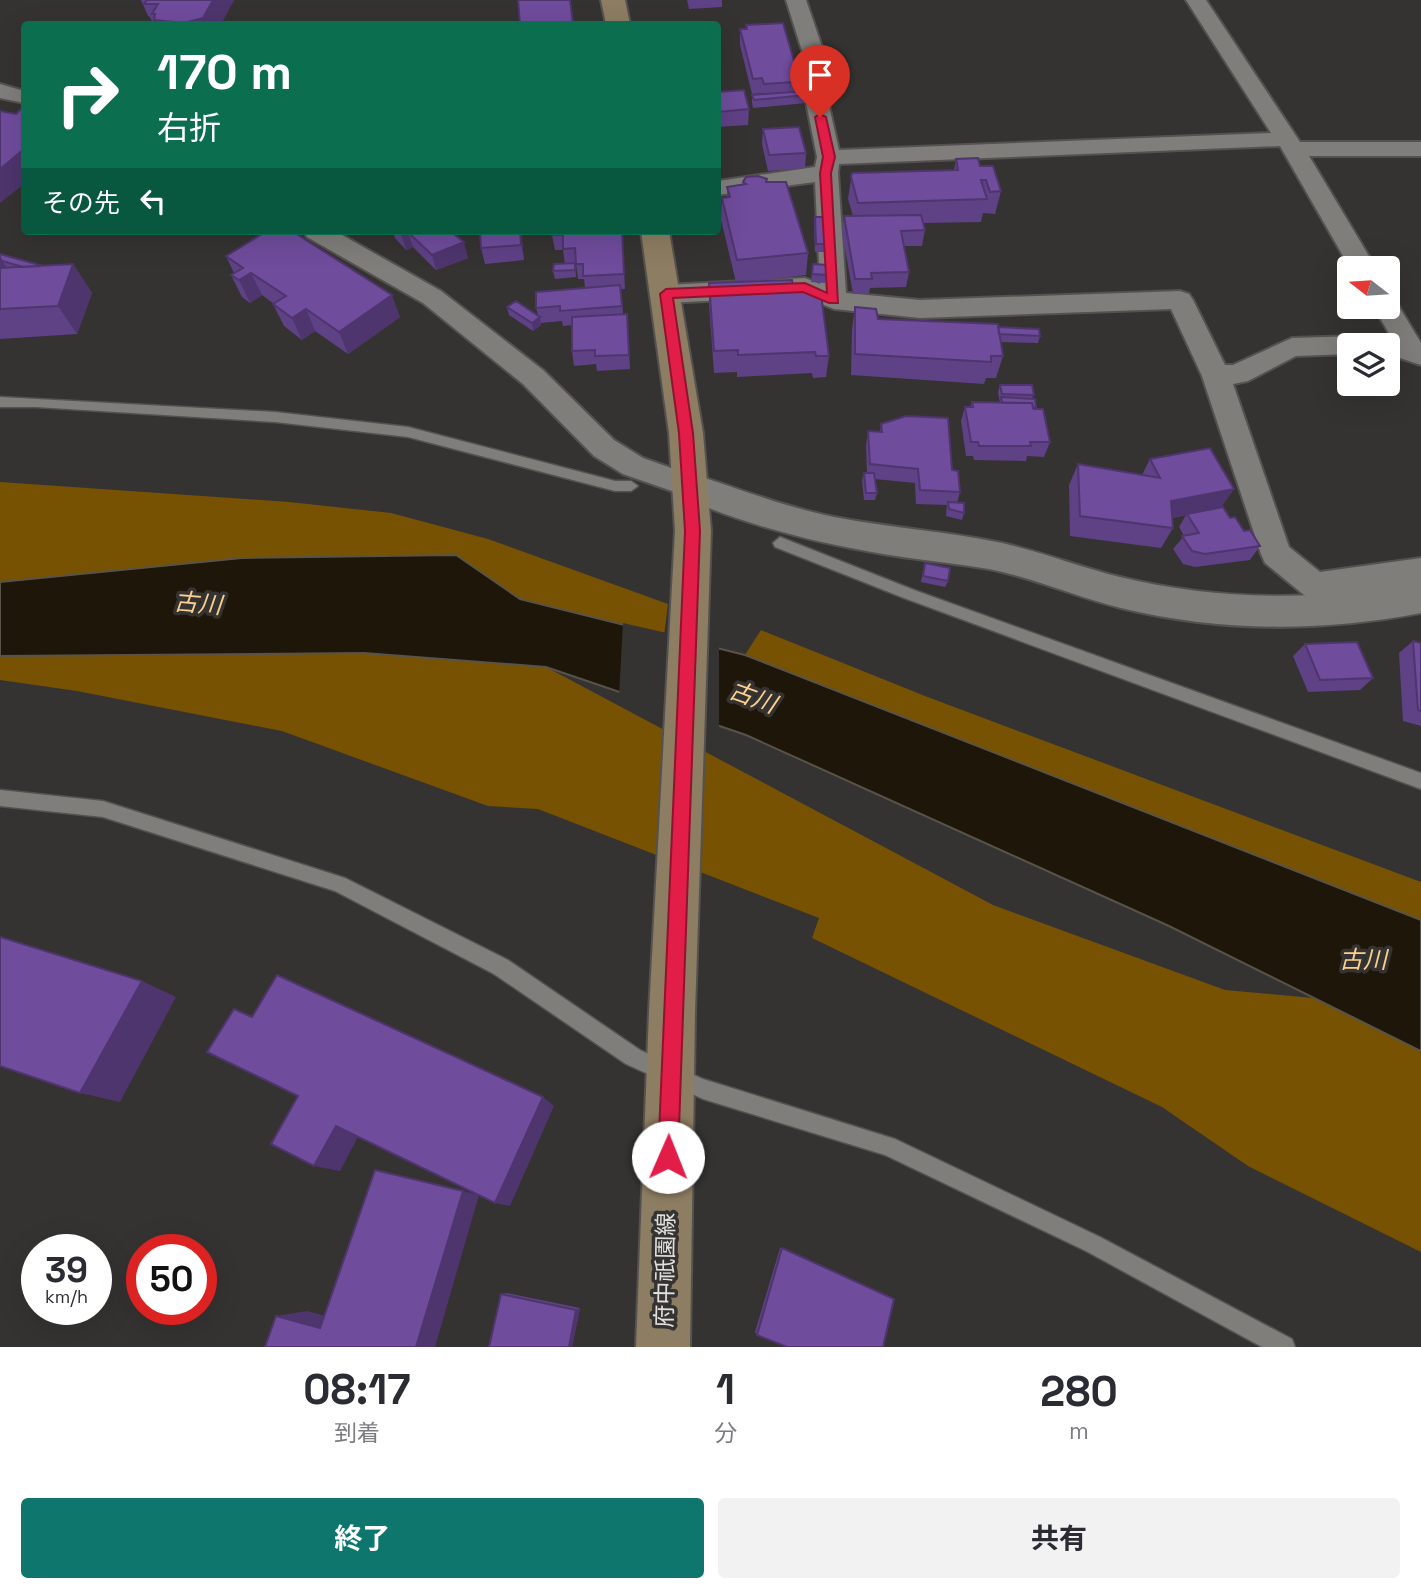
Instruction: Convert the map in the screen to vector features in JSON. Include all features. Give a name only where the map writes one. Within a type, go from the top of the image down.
[{"type":"main road","points":[[613,0],[617,21]]},
{"type":"main road","name":"府中祇園線","points":[[656,235],[692,487],[672,1012],[663,1347]]},
{"type":"street","points":[[796,0],[820,73],[816,97],[827,165],[834,300]]},
{"type":"street","points":[[1196,0],[1290,144],[1356,256]]},
{"type":"street","points":[[0,90],[21,96]]},
{"type":"street","points":[[0,102],[21,106]]},
{"type":"street","points":[[721,187],[827,165],[1290,144],[1421,149]]},
{"type":"street","points":[[323,235],[432,297],[533,377],[604,448],[633,466],[692,487],[734,506],[796,524],[1004,558],[1136,596],[1218,609],[1384,606],[1421,598]]},
{"type":"street","points":[[666,294],[805,287],[834,300],[920,309],[1180,300],[1216,376],[1276,554],[1315,586],[1421,571]]},
{"type":"street","points":[[1394,319],[1416,352]]},
{"type":"street","points":[[1216,376],[1238,374],[1292,347],[1337,345]]},
{"type":"lane","points":[[0,402],[275,416],[408,432],[615,486],[631,486]]},
{"type":"lane","points":[[780,543],[909,594],[1421,781]]},
{"type":"lane","points":[[0,798],[103,809],[339,884],[501,967],[633,1057],[703,1089],[888,1146],[1093,1244],[1284,1347]]},
{"type":"shaded area","points":[[0,482],[289,502],[391,513],[488,539],[668,604],[664,636],[520,599],[456,555],[242,558],[0,582]]},
{"type":"shaded area","points":[[761,630],[925,696],[1421,882],[1421,920],[745,655]]},
{"type":"shaded area","points":[[364,653],[546,667],[993,905],[1225,990],[1313,998],[1421,1051],[1421,1252],[1248,1166],[1162,1107],[812,938],[819,918],[538,809],[488,806],[282,731],[77,691],[0,680],[0,656]]},
{"type":"water","name":"古川","points":[[456,555],[520,599],[745,655],[1421,920],[1421,1051],[1169,926],[746,735],[546,667],[364,653],[0,656],[0,582],[242,558]]},
{"type":"pier","points":[[623,623],[719,645],[719,729],[619,696]]},
{"type":"building","points":[[147,0],[213,0],[203,18],[192,21],[154,20],[155,14],[152,14],[158,4],[144,4]]},
{"type":"building","points":[[518,0],[570,0],[573,21],[520,21]]},
{"type":"building","points":[[783,23],[798,75],[792,76],[794,82],[764,84],[762,78],[753,79],[740,29],[747,29],[746,25]]},
{"type":"building","points":[[744,90],[749,109],[721,112],[721,92]]},
{"type":"building","points":[[805,91],[807,95],[754,100],[752,95]]},
{"type":"building","points":[[21,109],[21,152],[0,169],[0,111],[16,114]]},
{"type":"building","points":[[799,127],[806,153],[769,155],[763,129]]},
{"type":"building","points":[[978,158],[980,166],[993,166],[1001,191],[990,192],[986,180],[981,180],[987,199],[858,203],[851,177],[852,173],[958,170],[956,159]]},
{"type":"building","points":[[758,176],[767,179],[766,182],[786,182],[808,253],[737,260],[722,198],[730,197],[727,187],[746,184],[743,182],[746,177]]},
{"type":"building","points":[[921,215],[925,230],[901,231],[909,272],[871,273],[872,279],[855,279],[844,216]]},
{"type":"building","points":[[815,217],[827,217],[828,244],[816,244]]},
{"type":"building","points":[[260,235],[298,235],[392,295],[339,332],[306,309],[292,318],[273,304],[286,296],[251,273],[239,280],[231,275],[243,268],[226,256]]},
{"type":"building","points":[[411,235],[455,235],[464,242],[432,255]]},
{"type":"building","points":[[480,235],[520,235],[521,245],[481,248]]},
{"type":"building","points":[[563,235],[622,235],[624,274],[583,276],[583,264],[576,264],[575,248],[563,249]]},
{"type":"building","points":[[0,254],[43,266],[23,267],[2,261]]},
{"type":"building","points":[[575,263],[575,270],[553,271],[554,264]]},
{"type":"building","points":[[73,264],[58,306],[0,309],[0,268]]},
{"type":"building","points":[[813,264],[827,265],[826,275],[812,274]]},
{"type":"building","points":[[792,280],[794,291],[817,291],[817,295],[821,294],[829,356],[816,356],[815,352],[738,355],[738,350],[714,351],[709,283]]},
{"type":"building","points":[[620,285],[622,306],[560,311],[560,306],[536,308],[536,292]]},
{"type":"building","points":[[516,301],[540,317],[532,323],[507,307]]},
{"type":"building","points":[[855,307],[876,309],[878,319],[998,324],[1003,356],[991,356],[991,362],[855,354]]},
{"type":"building","points":[[627,314],[629,355],[595,356],[595,350],[572,351],[572,317]]},
{"type":"building","points":[[998,327],[1039,329],[1040,336],[999,334]]},
{"type":"building","points":[[1000,385],[1032,385],[1034,395],[1002,394]]},
{"type":"building","points":[[1001,397],[1035,399],[1036,408],[1033,408],[1032,403],[1002,403]]},
{"type":"building","points":[[972,402],[1032,403],[1034,409],[1043,409],[1050,442],[1030,442],[1031,446],[979,446],[978,442],[971,442],[965,407],[973,407]]},
{"type":"building","points":[[906,416],[948,418],[952,470],[958,471],[960,492],[920,490],[918,469],[870,464],[868,431],[882,432],[881,424]]},
{"type":"building","points":[[1210,448],[1234,489],[1171,501],[1173,528],[1080,516],[1078,464],[1160,478],[1150,459]]},
{"type":"building","points":[[864,473],[874,473],[877,493],[866,493]]},
{"type":"building","points":[[948,502],[964,503],[964,513],[949,509]]},
{"type":"building","points":[[1223,507],[1230,518],[1235,517],[1244,531],[1250,530],[1260,546],[1205,554],[1192,551],[1182,536],[1199,533],[1187,514]]},
{"type":"building","points":[[925,563],[950,568],[948,581],[923,576]]},
{"type":"building","points":[[1413,641],[1421,643],[1421,711],[1418,710]]},
{"type":"building","points":[[1357,642],[1373,678],[1320,680],[1305,644]]},
{"type":"building","points":[[0,937],[142,981],[80,1093],[0,1066]]},
{"type":"building","points":[[277,975],[543,1097],[495,1203],[336,1126],[314,1166],[271,1144],[298,1096],[207,1052],[234,1009],[252,1017]]},
{"type":"building","points":[[375,1170],[463,1191],[416,1347],[265,1347],[276,1316],[320,1328]]},
{"type":"building","points":[[782,1248],[894,1299],[883,1347],[787,1347],[757,1335]]},
{"type":"building","points":[[501,1294],[576,1310],[569,1347],[489,1347]]},
{"type":"route","points":[[668,1157],[692,487],[666,294],[805,287],[834,300],[826,173],[829,157],[820,117]]}]
